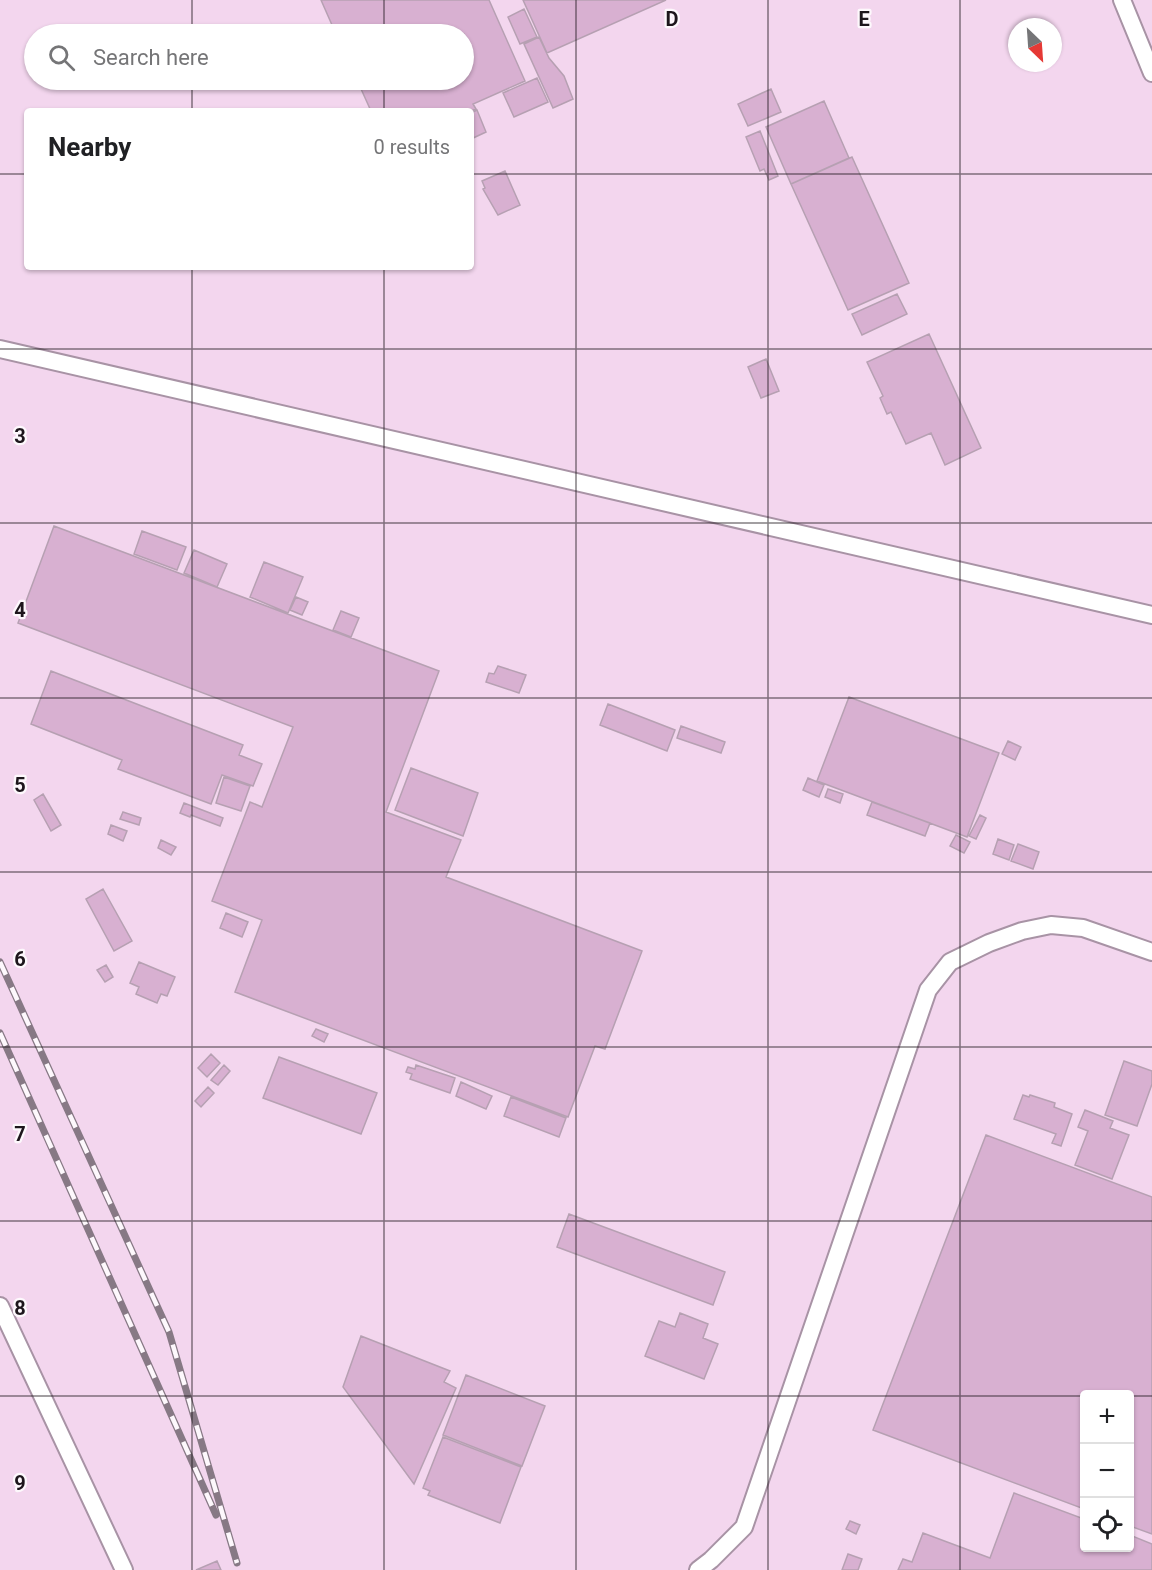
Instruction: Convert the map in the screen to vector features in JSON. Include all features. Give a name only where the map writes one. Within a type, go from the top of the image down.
[{"type":"lane","points":[[1122,0],[1152,73]]},
{"type":"lane","points":[[0,349],[1152,615]]},
{"type":"lane","points":[[698,1570],[744,1527],[928,990],[950,962],[989,943],[1022,931],[1050,925],[1083,928],[1152,952]]},
{"type":"lane","points":[[0,1305],[124,1570]]},
{"type":"shaded area","points":[[0,0],[1152,0],[1152,1570],[0,1570]]},
{"type":"building","points":[[321,0],[489,0],[525,81],[473,104],[476,109],[474,110],[370,108],[362,90],[474,90],[474,24],[332,24]]},
{"type":"building","points":[[523,0],[666,0],[547,53]]},
{"type":"building","points":[[524,9],[537,37],[520,44],[508,17]]},
{"type":"building","points":[[539,37],[549,58],[564,76],[573,99],[553,108],[524,44]]},
{"type":"building","points":[[537,78],[548,102],[514,117],[503,93]]},
{"type":"building","points":[[771,89],[781,112],[748,126],[738,104]]},
{"type":"building","points":[[824,101],[849,158],[791,184],[766,127]]},
{"type":"building","points":[[477,110],[486,132],[474,138],[474,112]]},
{"type":"building","points":[[760,131],[778,176],[769,180],[764,169],[760,171],[746,137]]},
{"type":"building","points":[[852,157],[909,283],[848,310],[791,184]]},
{"type":"building","points":[[505,171],[520,205],[498,215],[483,189],[485,188],[482,181]]},
{"type":"building","points":[[897,294],[907,314],[862,335],[852,314]]},
{"type":"building","points":[[929,334],[981,448],[945,465],[931,433],[906,444],[891,412],[887,414],[880,398],[883,396],[867,362]]},
{"type":"building","points":[[766,359],[779,391],[761,398],[748,367]]},
{"type":"building","points":[[54,526],[439,671],[386,812],[461,840],[446,877],[642,951],[605,1049],[595,1046],[568,1117],[235,992],[262,920],[212,901],[250,802],[262,807],[293,727],[18,623]]},
{"type":"building","points":[[142,531],[186,547],[177,570],[134,554]]},
{"type":"building","points":[[194,550],[227,564],[217,587],[184,573]]},
{"type":"building","points":[[264,562],[303,577],[288,613],[250,597]]},
{"type":"building","points":[[296,597],[308,602],[302,615],[290,610]]},
{"type":"building","points":[[341,611],[359,618],[351,637],[333,630]]},
{"type":"building","points":[[498,666],[526,675],[519,693],[486,682],[489,673],[494,674]]},
{"type":"building","points":[[51,671],[243,745],[239,755],[262,764],[253,786],[222,775],[211,804],[118,769],[122,760],[31,724]]},
{"type":"building","points":[[849,697],[999,753],[967,837],[817,781]]},
{"type":"building","points":[[608,704],[675,730],[667,751],[600,725]]},
{"type":"building","points":[[681,726],[725,742],[721,753],[677,738]]},
{"type":"building","points":[[1008,741],[1021,747],[1015,760],[1002,754]]},
{"type":"building","points":[[411,768],[478,793],[463,836],[395,810]]},
{"type":"building","points":[[224,777],[250,786],[241,811],[216,803]]},
{"type":"building","points":[[808,778],[824,785],[819,797],[803,790]]},
{"type":"building","points":[[828,789],[843,794],[840,803],[825,797]]},
{"type":"building","points":[[43,794],[61,825],[51,831],[34,800]]},
{"type":"building","points":[[872,802],[930,823],[925,836],[867,815]]},
{"type":"building","points":[[184,803],[223,818],[220,826],[180,813]]},
{"type":"building","points":[[123,812],[141,818],[139,825],[120,819]]},
{"type":"building","points":[[980,815],[986,818],[976,839],[969,836]]},
{"type":"building","points":[[111,825],[127,831],[123,841],[108,834]]},
{"type":"building","points":[[956,835],[970,842],[964,853],[950,846]]},
{"type":"building","points":[[998,839],[1014,845],[1009,860],[993,854]]},
{"type":"building","points":[[161,840],[176,847],[171,855],[158,848]]},
{"type":"building","points":[[1018,844],[1039,852],[1033,869],[1011,861]]},
{"type":"building","points":[[103,889],[132,941],[114,951],[86,899]]},
{"type":"building","points":[[226,913],[248,922],[242,937],[220,928]]},
{"type":"building","points":[[139,962],[175,977],[167,996],[161,994],[157,1003],[136,994],[139,987],[130,983]]},
{"type":"building","points":[[106,965],[113,977],[105,982],[97,970]]},
{"type":"building","points":[[316,1029],[328,1034],[324,1042],[312,1036]]},
{"type":"building","points":[[211,1054],[220,1063],[207,1077],[198,1068]]},
{"type":"building","points":[[279,1057],[377,1093],[361,1134],[263,1098]]},
{"type":"building","points":[[1124,1061],[1152,1071],[1152,1084],[1137,1126],[1105,1115]]},
{"type":"building","points":[[224,1065],[230,1071],[218,1085],[211,1080]]},
{"type":"building","points":[[416,1065],[455,1078],[450,1093],[410,1079],[412,1074],[406,1072],[408,1067],[415,1069]]},
{"type":"building","points":[[461,1082],[492,1096],[486,1109],[456,1096]]},
{"type":"building","points":[[208,1087],[214,1093],[201,1107],[195,1101]]},
{"type":"building","points":[[1023,1095],[1055,1103],[1054,1107],[1072,1114],[1061,1146],[1052,1143],[1056,1134],[1014,1119]]},
{"type":"building","points":[[511,1097],[566,1118],[559,1137],[504,1116]]},
{"type":"building","points":[[1085,1110],[1113,1121],[1110,1128],[1129,1135],[1112,1179],[1075,1165],[1088,1131],[1078,1127]]},
{"type":"building","points":[[986,1135],[1152,1197],[1152,1534],[1134,1527],[1134,1390],[1080,1390],[1080,1508],[873,1430]]},
{"type":"building","points":[[569,1214],[725,1272],[713,1305],[557,1247]]},
{"type":"building","points":[[680,1313],[708,1324],[703,1338],[718,1344],[704,1379],[645,1356],[659,1321],[675,1327]]},
{"type":"building","points":[[361,1336],[450,1371],[444,1382],[456,1388],[414,1484],[343,1387]]},
{"type":"building","points":[[466,1375],[545,1406],[522,1466],[443,1435]]},
{"type":"building","points":[[443,1437],[521,1467],[500,1523],[428,1495],[430,1491],[423,1488]]},
{"type":"building","points":[[1014,1493],[1080,1518],[1080,1552],[1134,1552],[1134,1537],[1152,1544],[1152,1570],[898,1570],[903,1559],[912,1562],[923,1533],[990,1558]]},
{"type":"building","points":[[850,1521],[860,1525],[856,1534],[846,1529]]},
{"type":"building","points":[[848,1554],[862,1559],[858,1570],[842,1570]]},
{"type":"building","points":[[217,1561],[221,1570],[196,1570]]},
{"type":"railway","points":[[0,962],[169,1332],[237,1563]]},
{"type":"railway","points":[[0,1033],[216,1515]]}]
